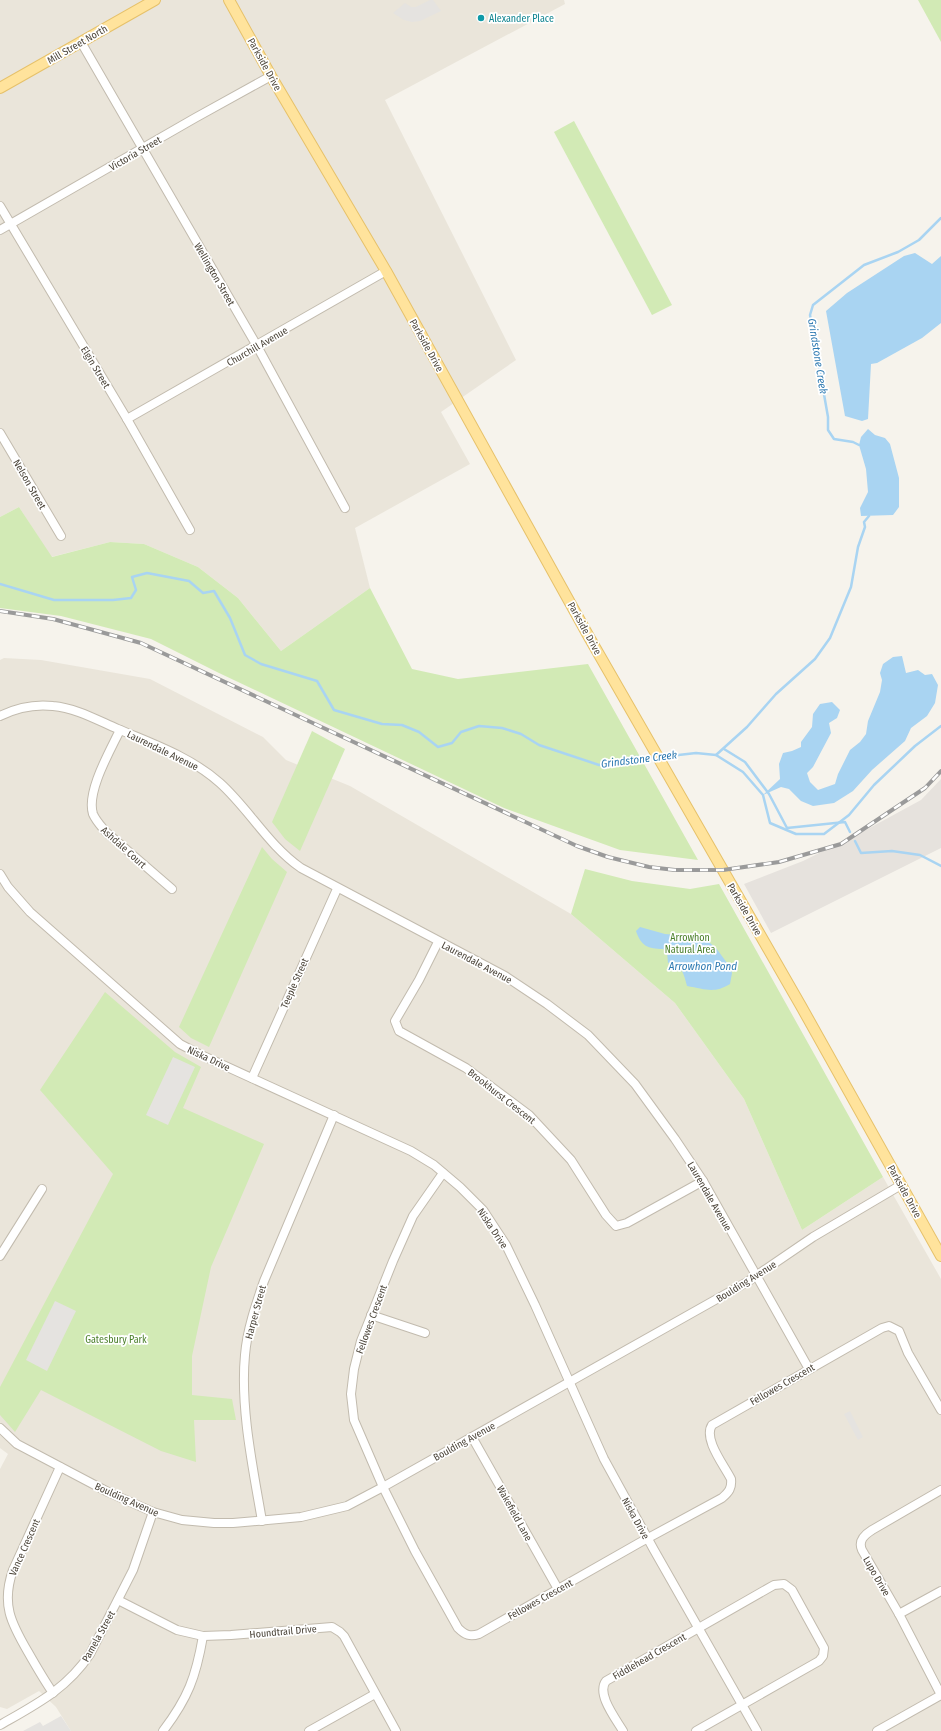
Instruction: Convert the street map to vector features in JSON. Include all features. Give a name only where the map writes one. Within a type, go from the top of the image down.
[{"type":"main road","name":"Mill Street North","points":[[0,88],[155,0]]},
{"type":"main road","name":"Parkside Drive","points":[[229,0],[271,76],[386,271],[652,747],[801,1006],[941,1256]]},
{"type":"street","name":"Wellington Street","points":[[81,42],[257,346],[345,508]]},
{"type":"street","name":"Victoria Street","points":[[0,230],[271,76]]},
{"type":"street","name":"Elgin Street","points":[[0,206],[127,419],[190,530]]},
{"type":"street","name":"Churchill Avenue","points":[[127,419],[386,271]]},
{"type":"street","name":"Nelson Street","points":[[0,433],[60,536]]},
{"type":"street","name":"Laurendale Avenue","points":[[0,716],[21,709],[42,706],[61,707],[77,711],[185,759],[211,775],[233,795],[284,855],[301,868],[337,889],[505,976],[547,1004],[588,1035],[635,1084],[675,1139],[703,1182],[809,1369]]},
{"type":"street","name":"Ashdale Court","points":[[120,730],[95,787],[92,805],[93,814],[98,823],[106,832],[172,889]]},
{"type":"street","name":"Niska Drive","points":[[0,874],[8,887],[30,912],[180,1044],[411,1150],[443,1173],[483,1210],[506,1245],[535,1305],[604,1459],[757,1731]]},
{"type":"street","name":"Teeple Street","points":[[252,1078],[337,889]]},
{"type":"street","name":"Brookhurst Crescent","points":[[438,942],[419,980],[395,1021],[399,1031],[466,1068],[529,1115],[571,1160],[606,1215],[616,1226],[627,1223],[703,1182]]},
{"type":"street","name":"Harper Street","points":[[262,1521],[245,1409],[245,1353],[254,1308],[264,1281],[334,1115]]},
{"type":"street","name":"Fellowes Crescent","points":[[443,1173],[413,1216],[371,1316],[358,1352],[352,1384],[352,1406],[354,1420],[383,1487],[415,1551],[458,1628],[463,1633],[473,1637],[479,1634],[648,1538],[722,1498],[730,1489],[731,1478],[709,1436],[709,1430],[712,1425],[882,1328],[893,1327],[899,1331],[908,1353],[941,1410]]},
{"type":"street","name":"Boulding Avenue","points":[[0,1428],[17,1444],[108,1492],[153,1512],[182,1520],[214,1523],[262,1521],[337,1510],[383,1487],[757,1275],[813,1237],[901,1185]]},
{"type":"street","points":[[0,1256],[42,1189]]},
{"type":"street","points":[[371,1316],[425,1333]]},
{"type":"street","name":"Wakefield Lane","points":[[472,1437],[558,1589]]},
{"type":"street","name":"Vance Crescent","points":[[53,1693],[12,1624],[7,1598],[7,1588],[13,1570],[60,1467]]},
{"type":"street","name":"Lupo Drive","points":[[941,1490],[872,1530],[860,1543],[862,1550],[899,1614],[941,1695]]},
{"type":"street","name":"Pamela Street","points":[[0,1725],[53,1693],[68,1681],[82,1666],[118,1600],[132,1570],[153,1512]]},
{"type":"street","points":[[696,1731],[819,1661],[823,1656],[824,1648],[792,1590],[784,1584],[774,1585],[699,1628]]},
{"type":"street","points":[[899,1614],[941,1590]]},
{"type":"street","name":"Houndtrail Drive","points":[[118,1600],[177,1630],[203,1636],[231,1636],[332,1627],[344,1636],[396,1731]]},
{"type":"street","name":"Fiddlehead Crescent","points":[[623,1731],[603,1695],[602,1689],[604,1683],[699,1628]]},
{"type":"street","points":[[163,1731],[187,1696],[196,1669],[203,1636]]},
{"type":"street","points":[[309,1731],[375,1694]]},
{"type":"street","points":[[877,1731],[941,1695]]},
{"type":"shaded area","points":[[0,0],[564,0],[565,4],[385,100],[516,360],[441,412],[470,464],[355,528],[370,588],[281,651],[238,598],[198,567],[144,544],[110,542],[51,557],[19,507],[0,517]]},
{"type":"shaded area","points":[[433,0],[441,11],[420,21],[412,22],[404,20],[393,13],[405,3],[411,7],[416,7]]},
{"type":"shaded area","points":[[4,658],[41,660],[150,679],[263,737],[286,760],[350,786],[571,914],[675,1003],[744,1099],[802,1230],[883,1177],[941,1279],[941,1731],[71,1731],[56,1707],[39,1691],[7,1709],[0,1707],[0,1469],[8,1454],[0,1448],[0,660]]},
{"type":"shaded area","points":[[941,779],[941,848],[771,933],[744,884],[803,861],[864,831],[921,800]]},
{"type":"shaded area","points":[[173,1057],[195,1067],[168,1125],[146,1115]]},
{"type":"shaded area","points":[[55,1301],[76,1311],[47,1371],[26,1360]]},
{"type":"shaded area","points":[[850,1411],[863,1437],[858,1440],[844,1414]]},
{"type":"shaded area","points":[[61,1716],[71,1731],[23,1731],[40,1722],[43,1726]]},
{"type":"green space","points":[[918,0],[941,0],[941,42]]},
{"type":"green space","points":[[574,121],[672,305],[652,315],[554,132]]},
{"type":"green space","points":[[19,507],[52,557],[110,542],[144,544],[198,567],[238,598],[281,651],[370,588],[412,669],[458,679],[588,664],[698,860],[620,850],[504,808],[219,673],[151,639],[61,616],[0,608],[0,517]]},
{"type":"green space","points":[[312,731],[345,749],[300,851],[285,839],[272,822]]},
{"type":"green space","points":[[262,847],[272,859],[287,872],[209,1047],[191,1038],[179,1027]]},
{"type":"green space","name":"Arrowhon Natural Area","points":[[585,869],[632,881],[690,889],[719,884],[883,1177],[802,1230],[744,1099],[675,1003],[571,914]]},
{"type":"green space","name":"Gatesbury Park","points":[[105,992],[175,1052],[201,1067],[183,1108],[264,1144],[211,1267],[192,1356],[192,1395],[232,1399],[236,1420],[194,1420],[196,1462],[161,1451],[41,1390],[15,1432],[0,1415],[0,1387],[113,1174],[40,1090]]},
{"type":"water","points":[[915,253],[932,264],[941,256],[941,323],[922,338],[877,363],[871,364],[868,419],[862,421],[845,416],[826,311],[847,293],[904,256]]},
{"type":"water","points":[[868,429],[875,435],[885,438],[890,444],[899,478],[899,507],[893,515],[861,516],[860,508],[868,492],[866,469],[859,445],[861,437]]},
{"type":"water","points":[[902,656],[906,673],[918,670],[925,675],[932,674],[938,685],[935,703],[927,716],[911,728],[905,741],[872,770],[853,791],[834,803],[813,806],[801,801],[789,789],[781,787],[763,795],[780,779],[779,764],[783,753],[801,747],[801,742],[812,727],[813,714],[820,704],[832,702],[840,710],[837,718],[829,723],[831,733],[813,767],[807,773],[810,782],[818,790],[835,784],[838,774],[850,750],[860,742],[866,734],[868,721],[880,692],[882,680],[880,673],[883,664],[893,657]]},
{"type":"water","name":"Arrowhon Pond","points":[[640,927],[665,934],[703,937],[716,948],[730,967],[732,973],[730,984],[714,990],[687,986],[684,975],[679,967],[674,962],[668,963],[667,952],[663,949],[646,946],[640,940],[636,931]]},
{"type":"waterway","name":"Grindstone Creek","points":[[859,445],[853,442],[834,439],[828,430],[828,417],[810,315],[813,305],[864,265],[898,252],[919,240],[941,218]]},
{"type":"waterway","name":"Grindstone Creek","points":[[661,757],[696,753],[716,755],[747,727],[776,694],[815,659],[830,638],[851,587],[858,547],[865,527],[864,522],[869,516]]},
{"type":"waterway","name":"Grindstone Creek","points":[[0,584],[54,600],[113,600],[131,598],[136,590],[132,577],[147,573],[189,581],[203,593],[214,591],[230,618],[245,655],[261,664],[317,681],[334,710],[382,724],[402,725],[419,732],[438,747],[452,743],[461,732],[479,726],[502,728],[521,734],[539,745],[599,765],[634,757],[656,757]]},
{"type":"waterway","points":[[716,755],[743,772],[763,795],[770,823],[796,834],[824,834],[849,815],[874,785],[915,746],[941,726]]},
{"type":"waterway","points":[[724,749],[745,762],[769,794],[787,828],[845,822],[850,832]]},
{"type":"waterway","points":[[855,841],[861,853],[892,851],[920,855],[941,866]]},
{"type":"railway","points":[[0,611],[53,619],[141,643],[577,846],[608,857],[649,867],[675,870],[723,870],[779,862],[841,844],[925,788],[941,771]]},
{"type":"place","name":"Alexander Place","points":[[481,18]]}]
